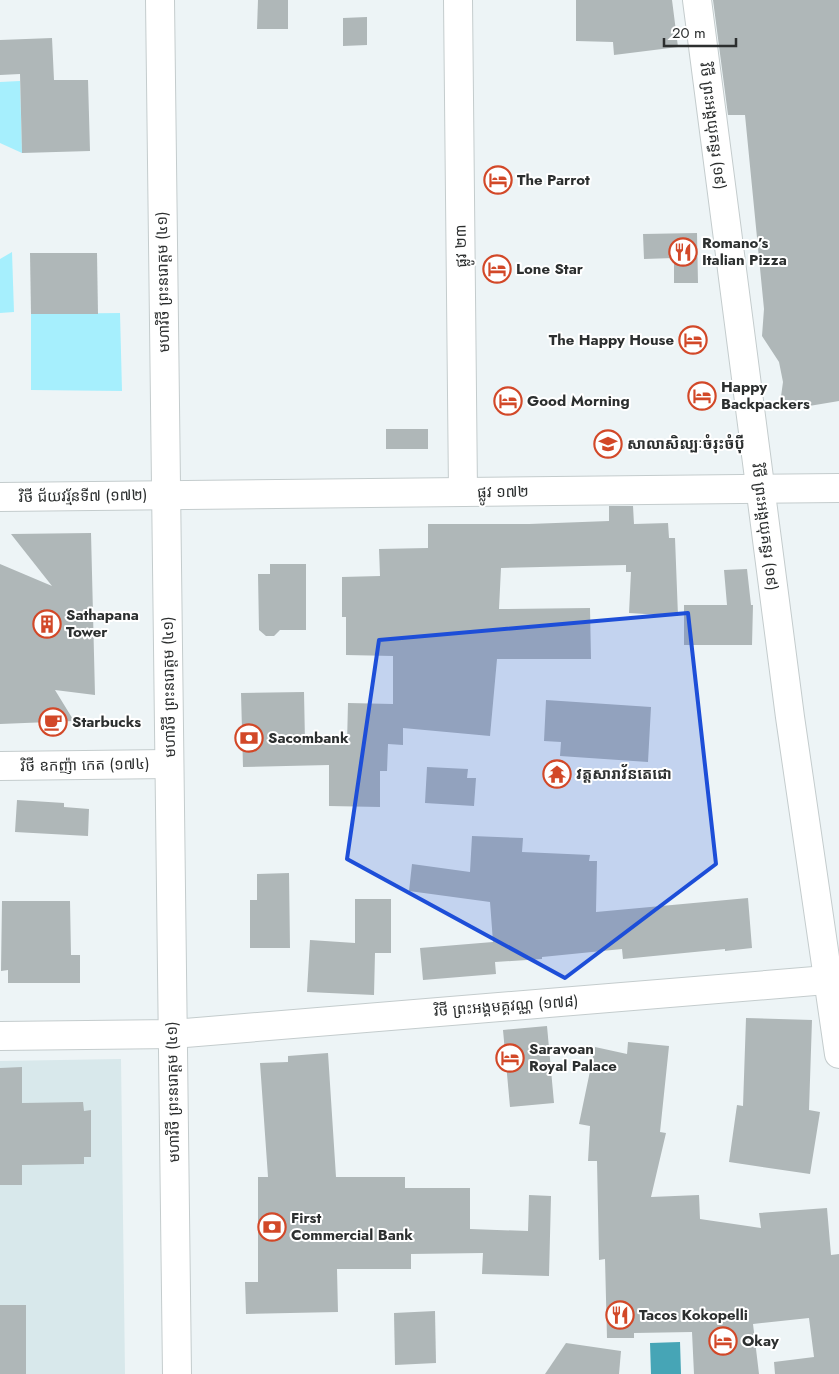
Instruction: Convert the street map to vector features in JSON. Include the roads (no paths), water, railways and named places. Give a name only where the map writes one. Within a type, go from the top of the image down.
[{"type":"street","name":"មហាវិថី ព្រះនរោត្តម (៤១)","points":[[160,0],[177,1374]]},
{"type":"street","name":"ផ្លូវ ២៣","points":[[458,0],[463,492]]},
{"type":"street","name":"វិថី ព្រះអង្គយុគន្ធរ (១៩)","points":[[696,0],[790,717],[833,979],[839,1054]]},
{"type":"street","name":"ផ្លូវ ១៧២","points":[[166,495],[839,488]]},
{"type":"street","name":"វិថី ជ័យវរ្ម័នទី៧ (១៧២)","points":[[0,496],[166,495]]},
{"type":"street","name":"វិថី ឧកញ៉ា កេត (១៧៤)","points":[[0,766],[170,764]]},
{"type":"street","name":"វិថី ព្រះអង្គមគ្គវណ្ណ (១៧៨)","points":[[0,1036],[173,1034],[833,979]]},
{"type":"place","name":"The Parrot","points":[[498,180]]},
{"type":"place","name":"Romano’s Italian Pizza","points":[[683,252]]},
{"type":"place","name":"Lone Star","points":[[497,269]]},
{"type":"place","name":"The Happy House","points":[[693,340]]},
{"type":"place","name":"Happy Backpackers","points":[[702,396]]},
{"type":"place","name":"Good Morning","points":[[508,401]]},
{"type":"place","name":"សាលាសិល្បៈចំរុះចំប៉ី","points":[[608,444]]},
{"type":"place","name":"Sathapana Tower","points":[[47,624]]},
{"type":"place","name":"Starbucks","points":[[53,722]]},
{"type":"place","name":"Sacombank","points":[[249,738]]},
{"type":"place","name":"វត្តសារាវ័នតេជោ","points":[[557,774]]},
{"type":"place","name":"Saravoan Royal Palace","points":[[510,1058]]},
{"type":"place","name":"First Commercial Bank","points":[[272,1227]]},
{"type":"place","name":"Tacos Kokopelli","points":[[620,1315]]},
{"type":"place","name":"Okay","points":[[723,1341]]}]
